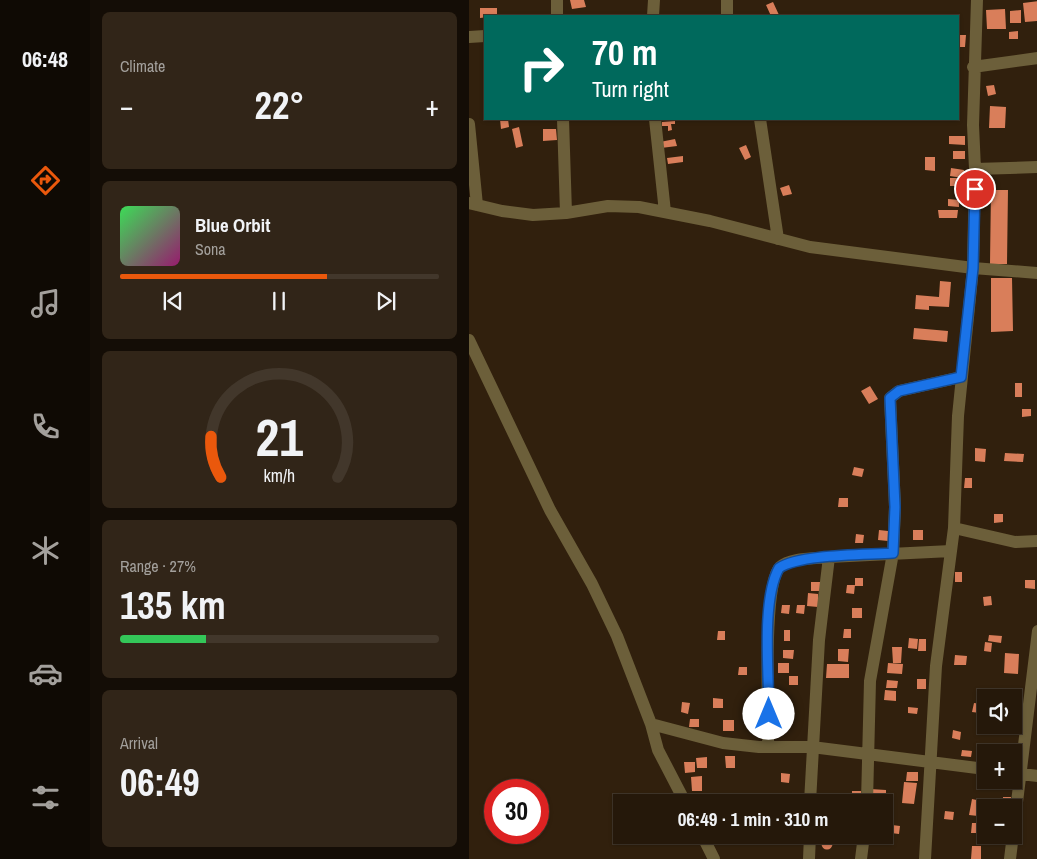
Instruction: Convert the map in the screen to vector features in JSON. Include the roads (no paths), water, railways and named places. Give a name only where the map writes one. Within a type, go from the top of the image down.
[{"type":"street","points":[[557,0],[557,15]]},
{"type":"street","points":[[653,15],[654,0]]},
{"type":"street","points":[[727,0],[727,15]]},
{"type":"street","points":[[925,859],[929,762],[936,666],[954,528],[961,377],[973,268],[975,169],[973,66],[977,0]]},
{"type":"street","points":[[469,37],[484,36]]},
{"type":"street","points":[[973,66],[1037,58]]},
{"type":"street","points":[[563,120],[566,213]]},
{"type":"street","points":[[655,120],[665,212]]},
{"type":"street","points":[[760,120],[778,239]]},
{"type":"street","points":[[469,124],[473,204],[502,212],[533,215],[566,213],[608,206],[639,207],[810,246],[973,268],[1037,273]]},
{"type":"street","points":[[975,169],[1037,167]]},
{"type":"street","points":[[469,340],[550,510],[617,636],[651,724],[658,750],[681,794]]},
{"type":"street","points":[[867,794],[870,681],[893,553],[895,507],[890,398],[899,391],[961,377]]},
{"type":"street","points":[[954,528],[1015,542],[1037,541]]},
{"type":"street","points":[[769,747],[769,604],[779,568],[786,564],[829,557],[951,551]]},
{"type":"street","points":[[810,794],[819,640],[829,557]]},
{"type":"street","points":[[1021,744],[1037,631]]},
{"type":"street","points":[[651,724],[723,743],[769,747],[812,747],[869,756],[977,768]]},
{"type":"street","points":[[1022,774],[1037,776]]},
{"type":"street","points":[[1010,859],[1016,789]]},
{"type":"street","points":[[706,844],[714,859]]},
{"type":"street","points":[[809,844],[809,859]]},
{"type":"street","points":[[861,859],[863,844]]}]
